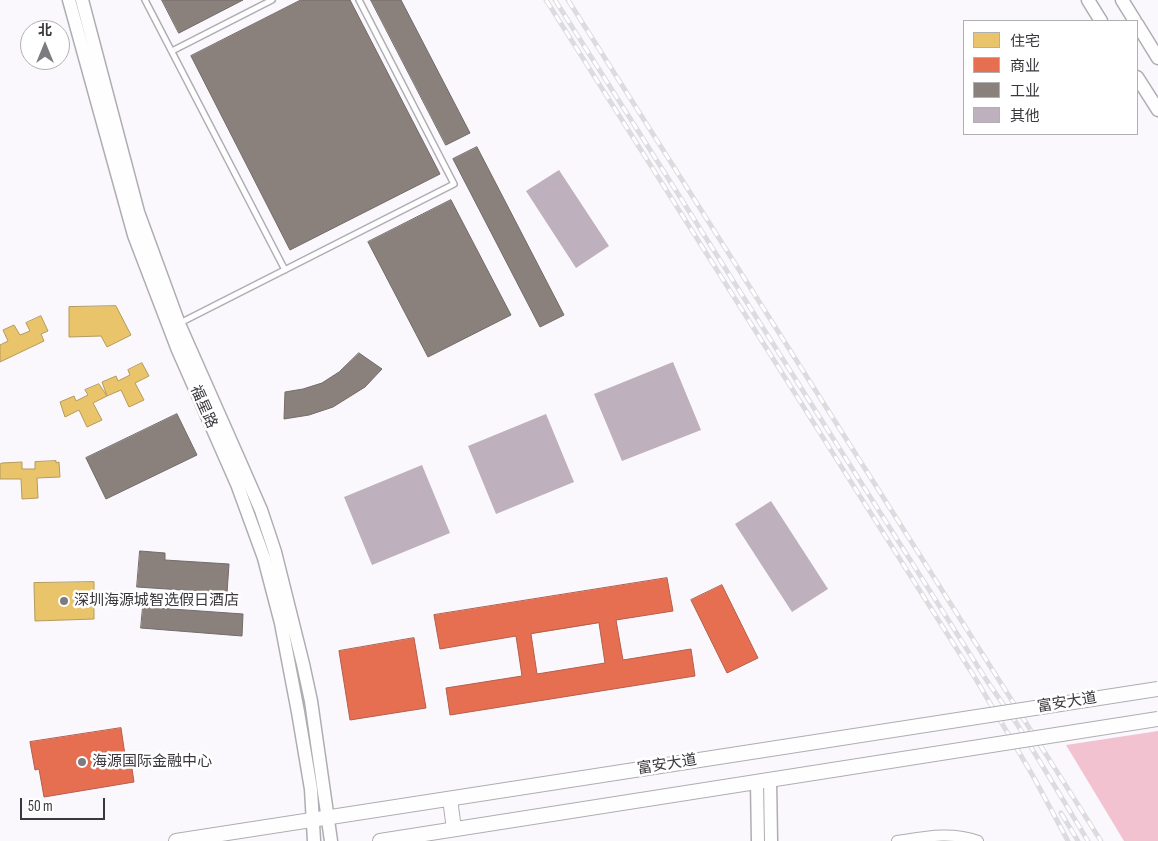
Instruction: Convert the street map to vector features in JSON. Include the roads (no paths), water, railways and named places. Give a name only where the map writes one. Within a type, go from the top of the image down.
[{"type":"main road","name":"富安大道","points":[[176,841],[1158,689]]},
{"type":"main road","name":"富安大道","points":[[380,841],[1158,719]]},
{"type":"main road","points":[[450,799],[454,830]]},
{"type":"street","name":"福星路","points":[[69,0],[125,206],[145,268],[240,462],[261,510],[275,552],[303,664],[331,841]]},
{"type":"street","name":"福星路","points":[[82,0],[138,212],[174,326],[237,484],[264,558],[289,662],[311,789],[314,841]]},
{"type":"street","points":[[1088,0],[1101,20]]},
{"type":"street","points":[[1122,0],[1134,20]]},
{"type":"street","points":[[1138,26],[1158,58]]},
{"type":"street","points":[[1138,79],[1158,110]]},
{"type":"street","points":[[758,841],[764,781]]},
{"type":"street","points":[[764,781],[771,841]]},
{"type":"street","points":[[897,841],[949,834],[978,841]]},
{"type":"lane","points":[[145,0],[285,270]]},
{"type":"lane","points":[[172,51],[272,0]]},
{"type":"lane","points":[[174,326],[454,184],[359,0]]},
{"type":"railway","points":[[546,0],[977,681],[1033,776],[1068,841]]},
{"type":"railway","points":[[555,0],[987,681],[1017,724],[1088,841]]},
{"type":"railway","points":[[568,0],[1101,841]]},
{"type":"railway","points":[[1061,813],[1078,841]]},
{"type":"place","name":"深圳海源城智选假日酒店","points":[[64,601]]},
{"type":"place","name":"海源国际金融中心","points":[[82,762]]}]
